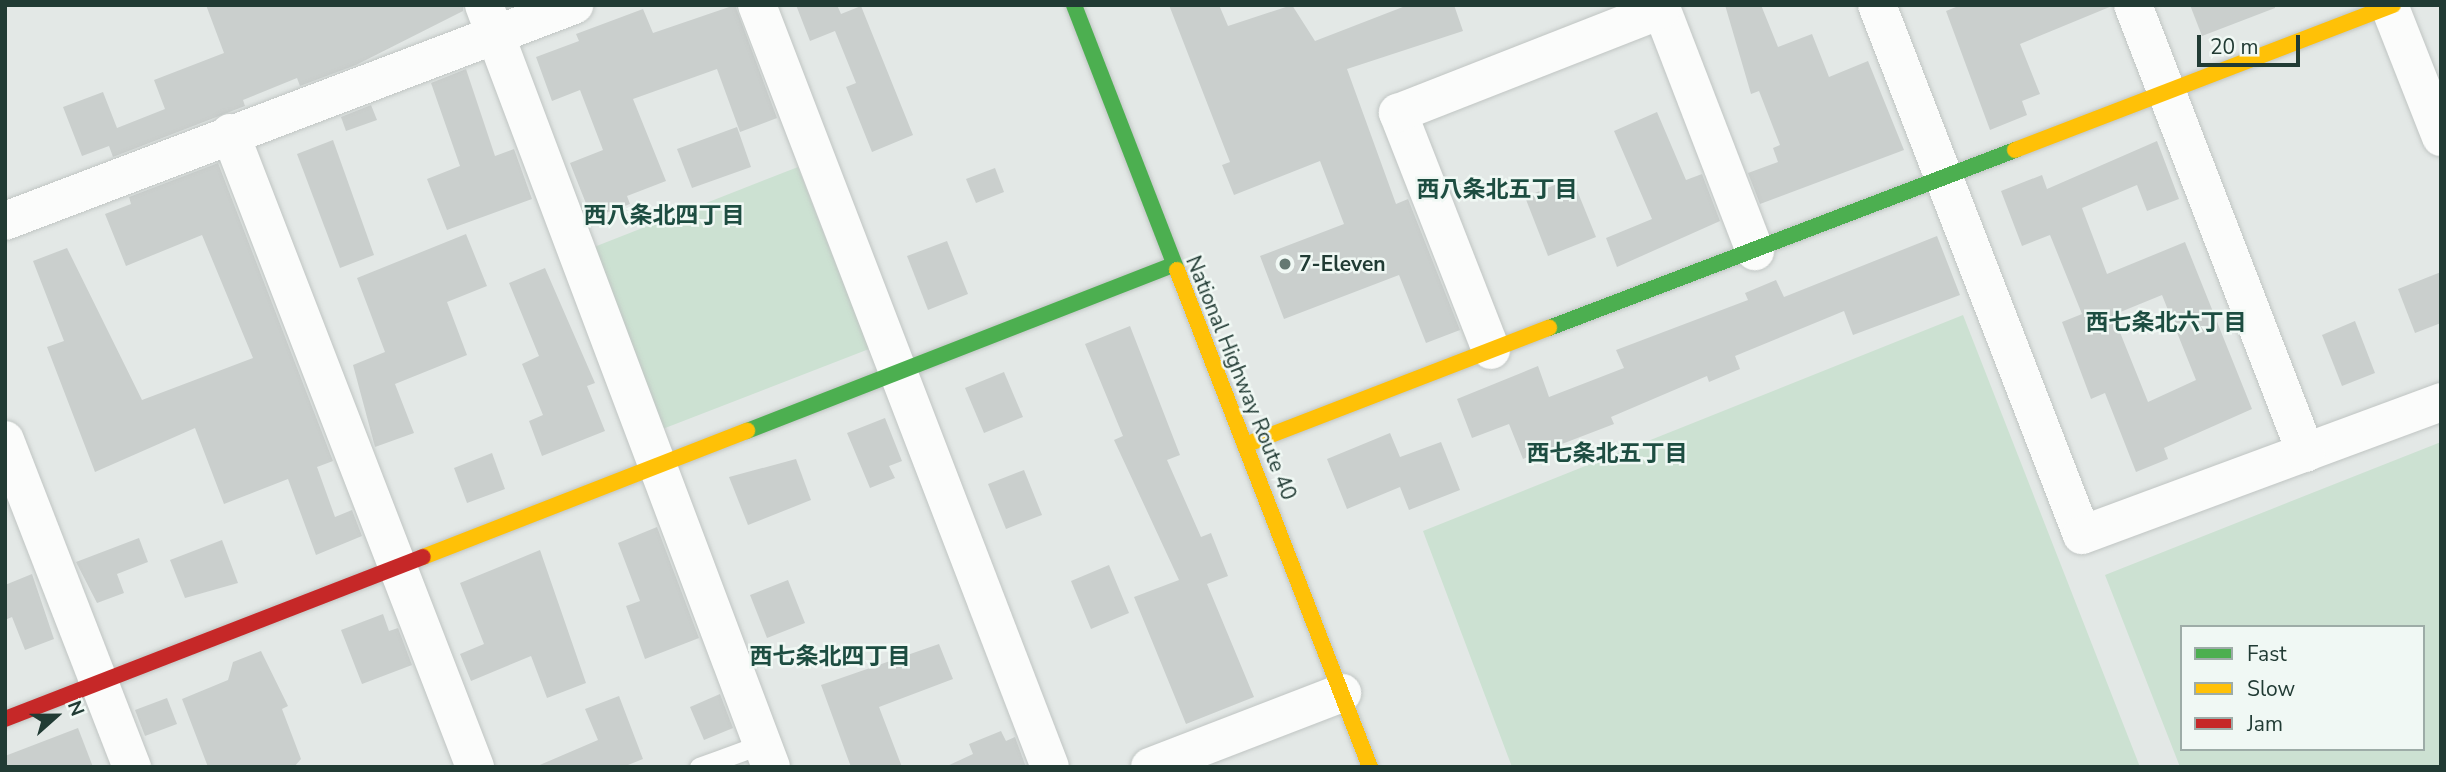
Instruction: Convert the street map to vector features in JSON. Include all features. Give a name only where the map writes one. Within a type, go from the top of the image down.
[{"type":"main road","name":"National Highway Route 40","points":[[1078,6],[1173,265],[1370,767]]},
{"type":"main road","points":[[1245,445],[2391,6]]},
{"type":"main road","points":[[5,719],[656,469],[1173,265]]},
{"type":"street","points":[[5,221],[230,133],[489,20],[574,5]]},
{"type":"street","points":[[757,5],[1050,767]]},
{"type":"street","points":[[1877,5],[1946,177],[2082,535],[2441,402]]},
{"type":"street","points":[[2133,5],[2306,453]]},
{"type":"street","points":[[2391,6],[2441,136]]},
{"type":"street","points":[[1491,350],[1398,113],[1660,8],[1755,251]]},
{"type":"street","points":[[489,20],[766,755]]},
{"type":"street","points":[[230,133],[395,570],[475,767]]},
{"type":"street","points":[[5,440],[132,767]]},
{"type":"street","points":[[1150,767],[1342,692]]},
{"type":"lane","points":[[699,767],[766,755]]},
{"type":"green space","points":[[798,167],[869,349],[660,430],[589,249]]},
{"type":"green space","points":[[1963,315],[2140,767],[1512,767],[1423,531]]},
{"type":"green space","points":[[2441,442],[2441,767],[2180,767],[2105,575]]},
{"type":"building","points":[[206,5],[463,5],[463,11],[356,65],[300,86],[297,78],[243,100],[245,106],[113,157],[109,146],[82,156],[63,107],[103,92],[117,128],[165,109],[154,80],[224,53]]},
{"type":"building","points":[[735,5],[777,118],[740,132],[717,69],[633,99],[666,181],[627,196],[630,204],[603,214],[599,202],[587,206],[570,163],[603,150],[580,90],[552,101],[536,57],[579,41],[576,34],[643,9],[653,33]]},
{"type":"building","points":[[796,5],[837,5],[841,14],[861,6],[913,135],[872,152],[846,87],[856,83],[835,31],[810,41]]},
{"type":"building","points":[[1169,5],[1219,5],[1228,26],[1292,5],[1315,41],[1408,5],[1454,5],[1463,31],[1347,69],[1396,204],[1408,199],[1460,330],[1426,343],[1399,275],[1284,319],[1260,256],[1344,224],[1320,161],[1234,195],[1222,165],[1230,162]]},
{"type":"building","points":[[1725,5],[1761,5],[1778,47],[1812,34],[1829,77],[1868,61],[1904,150],[1760,204],[1748,173],[1778,162],[1773,148],[1780,145],[1759,91],[1751,94]]},
{"type":"building","points":[[1961,5],[2112,6],[2020,44],[2040,94],[2022,101],[2027,115],[1990,130],[1946,11]]},
{"type":"building","points":[[2190,5],[2275,5],[2275,8],[2202,36]]},
{"type":"building","points":[[466,69],[495,156],[514,149],[532,199],[447,230],[427,179],[460,166],[431,83]]},
{"type":"building","points":[[371,105],[377,120],[346,131],[341,117]]},
{"type":"building","points":[[1657,112],[1686,180],[1702,174],[1720,221],[1617,267],[1606,238],[1652,219],[1614,131]]},
{"type":"building","points":[[737,127],[751,167],[692,188],[677,149]]},
{"type":"building","points":[[333,140],[374,255],[340,268],[297,154]]},
{"type":"building","points":[[2157,141],[2179,199],[2147,211],[2137,185],[2082,208],[2107,274],[2185,242],[2252,409],[2164,448],[2168,459],[2136,472],[2105,393],[2091,399],[2062,322],[2082,314],[2050,235],[2022,246],[2001,191],[2042,175],[2047,189]],"holes":[[[2162,295],[2196,380],[2148,402],[2113,315]]]},
{"type":"building","points":[[218,163],[333,461],[317,467],[335,517],[352,510],[362,536],[316,555],[288,479],[224,504],[195,428],[95,472],[47,347],[64,341],[33,261],[67,248],[142,400],[253,358],[202,235],[126,266],[105,214],[131,204],[129,197]]},
{"type":"building","points":[[995,168],[1004,192],[976,203],[966,179]]},
{"type":"building","points":[[1572,178],[1596,237],[1548,256],[1525,197]]},
{"type":"building","points":[[466,234],[487,286],[447,302],[467,355],[395,384],[414,433],[375,447],[353,365],[385,352],[357,278]]},
{"type":"building","points":[[1937,236],[1960,295],[1853,335],[1844,311],[1735,356],[1740,369],[1709,382],[1707,376],[1611,417],[1614,424],[1523,459],[1509,424],[1472,438],[1457,399],[1538,366],[1549,397],[1624,368],[1616,350],[1748,300],[1745,293],[1776,280],[1784,297]]},
{"type":"building","points":[[947,241],[968,294],[928,310],[907,256]]},
{"type":"building","points":[[545,268],[595,383],[587,386],[605,431],[542,456],[529,421],[543,415],[522,364],[539,356],[509,283]]},
{"type":"building","points":[[2441,272],[2441,323],[2415,333],[2398,289]]},
{"type":"building","points":[[2355,321],[2375,373],[2342,386],[2322,335]]},
{"type":"building","points":[[1130,326],[1180,455],[1167,460],[1201,537],[1211,533],[1228,576],[1207,584],[1254,697],[1186,724],[1134,597],[1179,580],[1114,440],[1123,436],[1085,344]]},
{"type":"building","points":[[1004,372],[1023,417],[984,433],[965,388]]},
{"type":"building","points":[[885,418],[902,461],[889,466],[895,478],[870,488],[847,433]]},
{"type":"building","points":[[1390,433],[1400,457],[1441,442],[1460,490],[1409,510],[1400,487],[1347,509],[1327,459]]},
{"type":"building","points":[[492,453],[505,489],[467,503],[454,468]]},
{"type":"building","points":[[796,459],[811,500],[748,525],[729,477]]},
{"type":"building","points":[[1024,470],[1042,515],[1006,529],[988,484]]},
{"type":"building","points":[[657,527],[699,638],[645,659],[626,606],[640,601],[618,543]]},
{"type":"building","points":[[139,538],[148,562],[117,574],[124,593],[97,603],[76,562]]},
{"type":"building","points":[[222,540],[238,583],[185,598],[170,560]]},
{"type":"building","points":[[540,550],[586,683],[547,698],[531,656],[471,681],[460,654],[484,644],[460,583]]},
{"type":"building","points":[[1109,565],[1129,613],[1091,629],[1071,581]]},
{"type":"building","points":[[32,574],[54,639],[25,650],[12,617],[5,620],[5,585]]},
{"type":"building","points":[[788,580],[805,623],[767,638],[750,595]]},
{"type":"building","points":[[383,614],[389,631],[398,628],[412,665],[362,684],[341,630]]},
{"type":"building","points":[[939,644],[953,679],[879,707],[902,767],[851,767],[821,685]]},
{"type":"building","points":[[261,651],[288,706],[282,709],[301,759],[294,767],[208,767],[182,699],[228,680],[233,662]]},
{"type":"building","points":[[720,694],[733,728],[704,740],[690,707]]},
{"type":"building","points":[[619,696],[643,759],[623,767],[535,767],[598,740],[585,709]]},
{"type":"building","points":[[167,698],[177,724],[145,736],[135,710]]},
{"type":"building","points":[[78,728],[93,767],[5,767],[5,756]]},
{"type":"building","points":[[1001,731],[1006,741],[1015,737],[1026,767],[945,767],[973,754],[969,744]]},
{"type":"traffic: fast","points":[[1074,5],[1177,270]]},
{"type":"traffic: fast","points":[[1549,328],[2015,150]]},
{"type":"traffic: fast","points":[[747,431],[1173,265]]},
{"type":"traffic: slow","points":[[2015,150],[2393,5]]},
{"type":"traffic: slow","points":[[1177,270],[1370,767]]},
{"type":"traffic: slow","points":[[1245,445],[1549,328]]},
{"type":"traffic: slow","points":[[423,557],[747,431]]},
{"type":"traffic: jam","points":[[5,719],[423,557]]},
{"type":"place","name":"7-Eleven","points":[[1285,264]]},
{"type":"district","name":"西八条北五丁目","points":[[1497,190]]},
{"type":"district","name":"西八条北四丁目","points":[[664,216]]},
{"type":"district","name":"西七条北六丁目","points":[[2166,323]]},
{"type":"district","name":"西七条北五丁目","points":[[1607,454]]},
{"type":"district","name":"西七条北四丁目","points":[[830,657]]}]
